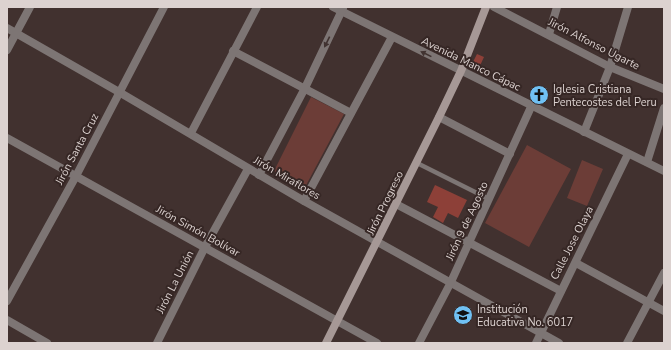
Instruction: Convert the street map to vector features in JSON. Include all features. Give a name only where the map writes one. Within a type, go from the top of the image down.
[{"type":"street","points":[[7,50],[30,7]]},
{"type":"street","points":[[191,134],[257,7]]},
{"type":"street","name":"Avenida Manco Cápac","points":[[333,7],[343,9],[392,37],[531,107],[664,171]]},
{"type":"street","name":"Jirón Progreso","points":[[326,343],[417,163],[461,71],[486,7]]},
{"type":"street","name":"Jirón Alfonso Ugarte","points":[[494,7],[610,66],[664,90]]},
{"type":"street","points":[[549,34],[557,7]]},
{"type":"street","points":[[584,132],[610,66],[628,7]]},
{"type":"street","name":"Jirón Santa Cruz","points":[[7,301],[76,176],[162,8]]},
{"type":"street","points":[[259,175],[305,88],[343,9]]},
{"type":"street","name":"Jirón Miraflores","points":[[7,28],[377,243],[540,334],[559,343]]},
{"type":"street","points":[[304,201],[392,37]]},
{"type":"street","points":[[234,52],[351,113]]},
{"type":"street","name":"Jirón 9 de Agosto","points":[[419,343],[470,242],[531,107]]},
{"type":"street","points":[[647,162],[664,108]]},
{"type":"street","points":[[439,117],[510,154]]},
{"type":"street","name":"Jirón Simón Bolívar","points":[[7,138],[377,343]]},
{"type":"street","name":"Calle Jose Olaya","points":[[536,343],[628,154]]},
{"type":"street","name":"Jirón La Unión","points":[[157,343],[205,247],[248,169]]},
{"type":"street","points":[[396,204],[561,291]]},
{"type":"street","points":[[576,263],[664,311]]},
{"type":"street","points":[[627,343],[664,273]]},
{"type":"street","points":[[7,320],[46,343]]},
{"type":"lane","points":[[417,163],[489,200]]},
{"type":"shaded area","points":[[311,97],[344,114],[303,191],[274,171]]},
{"type":"shaded area","points":[[527,145],[571,169],[529,247],[485,223]]},
{"type":"shaded area","points":[[582,160],[603,169],[587,206],[567,198]]},
{"type":"building","points":[[477,54],[484,57],[478,70],[472,64]]},
{"type":"building","name":"Iglesia Cristiana Pentecostes del Peru","points":[[535,88],[546,94],[542,101],[532,95]]},
{"type":"building","points":[[435,185],[467,200],[458,218],[448,213],[443,223],[433,217],[438,207],[427,202]]},
{"type":"place","name":"Iglesia Cristiana Pentecostes del Peru","points":[[539,95]]},
{"type":"place","name":"Institución Educativa No. 6017","points":[[463,315]]}]
